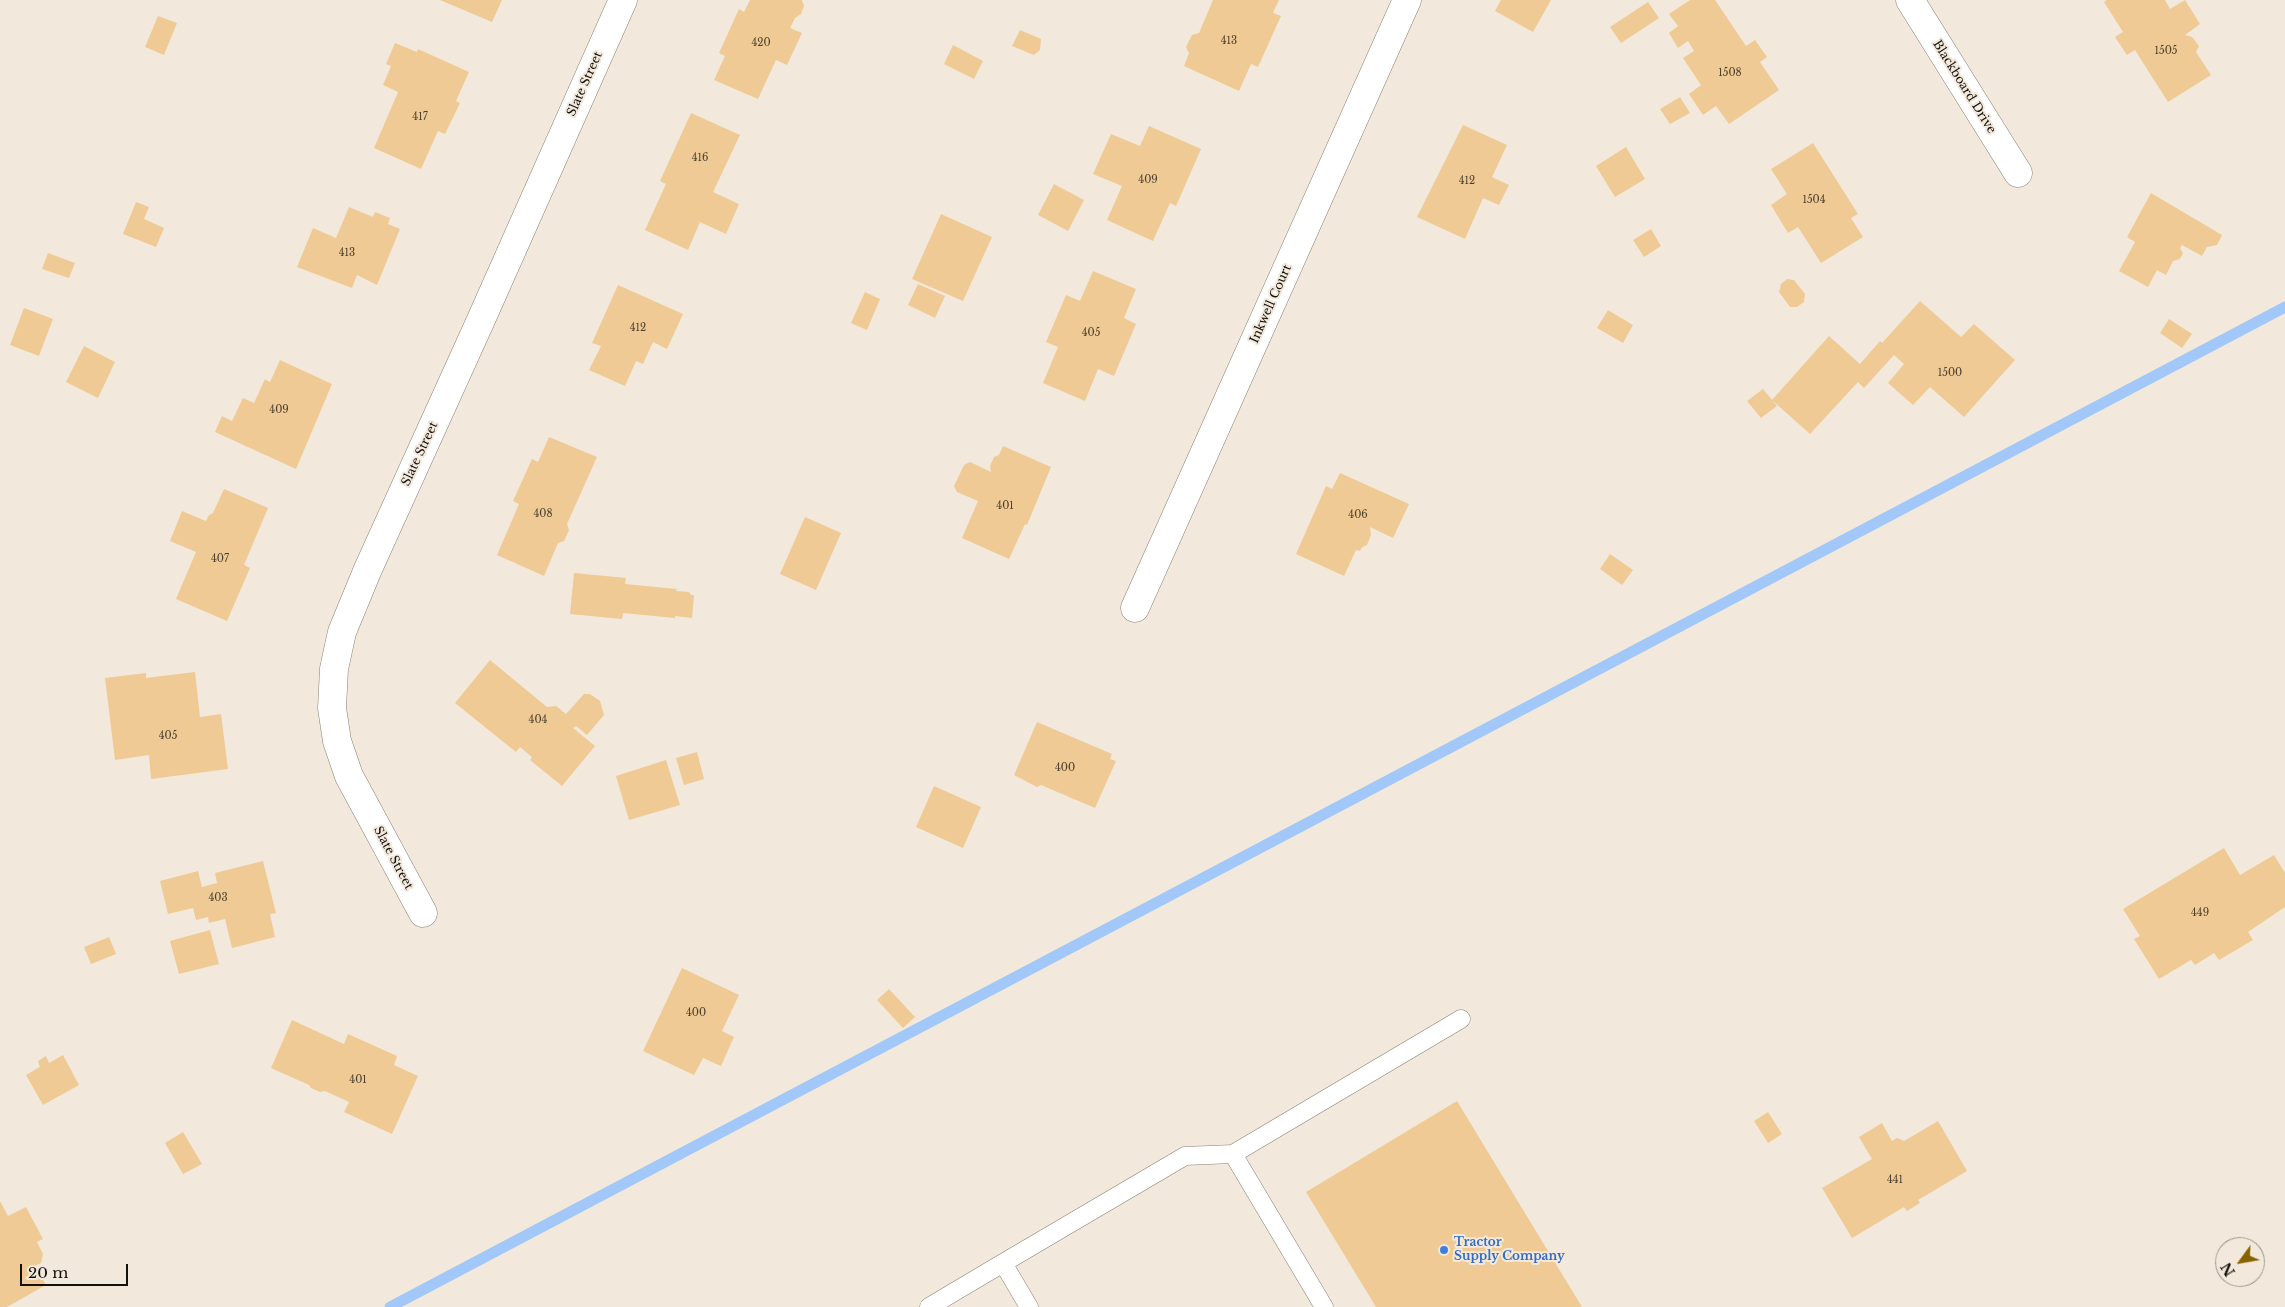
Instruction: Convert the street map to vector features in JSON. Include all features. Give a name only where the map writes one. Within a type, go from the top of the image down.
[{"type":"street","name":"Slate Street","points":[[422,913],[349,776],[338,741],[332,708],[334,669],[342,632],[368,569],[623,0]]},
{"type":"street","name":"Inkwell Court","points":[[1135,608],[1407,0]]},
{"type":"street","name":"Blackboard Drive","points":[[1910,0],[2018,173]]},
{"type":"lane","points":[[929,1307],[1185,1156],[1233,1154],[1461,1019]]},
{"type":"lane","points":[[1233,1154],[1324,1307]]},
{"type":"lane","points":[[1003,1264],[1029,1307]]},
{"type":"building","points":[[440,0],[502,0],[492,22]]},
{"type":"building","points":[[750,0],[802,0],[804,6],[801,14],[795,18],[790,28],[802,33],[787,65],[776,60],[758,99],[714,80],[725,56],[719,53],[739,9],[744,12]]},
{"type":"building","points":[[1213,0],[1279,0],[1273,13],[1281,16],[1258,67],[1251,64],[1239,91],[1184,66],[1189,53],[1186,47],[1192,35],[1199,33]]},
{"type":"building","points":[[1501,0],[1551,0],[1533,32],[1495,11]]},
{"type":"building","points":[[1690,0],[1715,0],[1746,46],[1755,40],[1767,57],[1760,62],[1779,90],[1729,124],[1716,106],[1703,115],[1689,94],[1701,85],[1683,58],[1694,51],[1688,41],[1678,48],[1669,33],[1678,26],[1669,14]]},
{"type":"building","points":[[2107,0],[2165,0],[2170,9],[2185,0],[2200,24],[2185,35],[2192,37],[2199,46],[2196,52],[2211,75],[2168,102],[2135,50],[2127,55],[2115,37],[2123,32],[2104,2]]},
{"type":"building","points":[[1648,2],[1659,18],[1621,43],[1610,27]]},
{"type":"building","points":[[158,16],[177,23],[164,55],[145,47]]},
{"type":"building","points":[[1020,30],[1041,39],[1040,50],[1034,55],[1012,46]]},
{"type":"building","points":[[395,43],[417,52],[418,49],[469,72],[456,101],[460,103],[445,134],[438,131],[421,169],[374,148],[398,92],[383,85],[391,66],[386,64]]},
{"type":"building","points":[[953,45],[983,61],[974,79],[944,64]]},
{"type":"building","points":[[1680,97],[1690,113],[1670,124],[1660,109]]},
{"type":"building","points":[[691,113],[740,135],[713,192],[739,204],[726,234],[700,222],[688,250],[645,230],[666,184],[660,181]]},
{"type":"building","points":[[1463,125],[1507,145],[1492,177],[1509,185],[1499,205],[1483,198],[1465,239],[1417,217]]},
{"type":"building","points":[[1149,126],[1201,149],[1176,206],[1170,203],[1153,241],[1107,220],[1122,186],[1093,174],[1111,134],[1140,146]]},
{"type":"building","points":[[1813,143],[1858,214],[1851,218],[1863,237],[1821,263],[1798,227],[1788,233],[1771,205],[1787,194],[1771,169]]},
{"type":"building","points":[[1626,147],[1645,179],[1615,197],[1596,166]]},
{"type":"building","points":[[1054,184],[1084,200],[1068,231],[1038,215]]},
{"type":"building","points":[[2151,193],[2222,235],[2217,245],[2207,247],[2202,256],[2182,245],[2180,248],[2183,253],[2180,259],[2173,261],[2166,275],[2157,270],[2148,287],[2119,271],[2135,242],[2127,237]]},
{"type":"building","points":[[136,202],[149,207],[144,219],[164,228],[156,247],[123,234]]},
{"type":"building","points":[[349,207],[373,217],[375,212],[390,218],[388,224],[400,229],[377,285],[357,275],[352,288],[297,267],[313,228],[336,238]]},
{"type":"building","points":[[941,214],[992,237],[963,301],[912,279]]},
{"type":"building","points":[[1651,229],[1661,246],[1644,257],[1633,240]]},
{"type":"building","points":[[48,253],[75,263],[69,278],[42,269]]},
{"type":"building","points":[[1093,271],[1136,289],[1124,318],[1136,324],[1114,376],[1098,369],[1085,401],[1043,383],[1058,347],[1046,342],[1066,295],[1080,301]]},
{"type":"building","points":[[1787,279],[1794,280],[1805,294],[1804,302],[1797,307],[1790,307],[1779,292],[1781,284]]},
{"type":"building","points":[[918,284],[945,296],[935,318],[908,305]]},
{"type":"building","points":[[618,285],[683,314],[667,349],[653,342],[643,364],[636,361],[625,386],[589,370],[601,346],[592,343]]},
{"type":"building","points":[[865,292],[880,299],[867,330],[851,323]]},
{"type":"building","points":[[1920,301],[1961,337],[1974,324],[2015,360],[1964,417],[1930,387],[1913,405],[1888,383],[1904,364],[1894,355],[1864,388],[1858,382],[1810,434],[1772,400],[1829,336],[1860,364]]},
{"type":"building","points":[[24,308],[53,319],[39,356],[10,345]]},
{"type":"building","points":[[1608,310],[1633,325],[1623,343],[1597,328]]},
{"type":"building","points":[[2169,319],[2192,334],[2182,348],[2160,333]]},
{"type":"building","points":[[84,346],[115,362],[98,398],[66,382]]},
{"type":"building","points":[[280,360],[332,384],[296,469],[215,432],[222,416],[232,421],[243,398],[254,403],[265,379],[270,382]]},
{"type":"building","points":[[1763,389],[1777,406],[1761,418],[1747,401]]},
{"type":"building","points":[[549,437],[597,457],[567,524],[569,530],[564,541],[558,543],[544,576],[497,555],[519,504],[513,501],[532,459],[538,462]]},
{"type":"building","points":[[1003,446],[1051,467],[1027,525],[1025,524],[1009,559],[962,538],[978,501],[957,492],[954,486],[964,465],[970,462],[991,472],[990,466],[994,457],[999,455]]},
{"type":"building","points":[[1340,473],[1409,504],[1393,538],[1370,527],[1371,535],[1367,545],[1362,547],[1360,551],[1356,550],[1344,576],[1296,554],[1326,486],[1332,489]]},
{"type":"building","points":[[224,489],[268,508],[244,565],[250,568],[227,621],[176,599],[196,552],[170,541],[182,511],[206,521],[209,515],[213,513]]},
{"type":"building","points":[[805,517],[841,533],[816,590],[780,574]]},
{"type":"building","points":[[1610,554],[1633,570],[1622,585],[1600,569]]},
{"type":"building","points":[[574,573],[626,578],[625,584],[689,592],[691,595],[694,595],[692,618],[623,613],[622,619],[570,614]]},
{"type":"building","points":[[490,660],[547,707],[556,706],[566,714],[584,694],[590,694],[600,701],[604,715],[587,735],[576,726],[573,728],[595,746],[562,786],[530,760],[532,757],[520,747],[516,752],[455,703]]},
{"type":"building","points":[[195,672],[200,717],[221,714],[228,769],[151,779],[149,755],[115,760],[105,678],[146,673],[146,678]]},
{"type":"building","points":[[1037,722],[1112,754],[1110,759],[1116,761],[1095,808],[1041,785],[1037,787],[1014,775]]},
{"type":"building","points":[[697,752],[704,779],[684,785],[676,758]]},
{"type":"building","points":[[666,760],[680,805],[629,820],[616,776]]},
{"type":"building","points":[[934,786],[981,807],[963,848],[916,827]]},
{"type":"building","points":[[2224,848],[2240,875],[2274,855],[2285,873],[2285,907],[2248,932],[2253,940],[2219,960],[2214,953],[2195,965],[2191,960],[2159,979],[2134,939],[2140,936],[2123,909]]},
{"type":"building","points":[[263,861],[276,913],[270,914],[275,937],[232,948],[225,919],[209,923],[208,917],[196,920],[193,908],[168,914],[160,881],[198,871],[202,887],[217,883],[215,873]]},
{"type":"building","points":[[210,930],[219,964],[179,974],[170,941]]},
{"type":"building","points":[[109,937],[116,954],[91,964],[84,947]]},
{"type":"building","points":[[682,968],[739,995],[722,1031],[734,1037],[721,1066],[703,1058],[694,1075],[643,1051]]},
{"type":"building","points":[[889,989],[915,1017],[903,1028],[877,1000]]},
{"type":"building","points":[[292,1020],[344,1044],[348,1034],[397,1056],[394,1065],[418,1076],[392,1134],[344,1112],[349,1102],[325,1091],[320,1092],[271,1068]]},
{"type":"building","points":[[63,1055],[79,1085],[43,1105],[26,1075],[40,1067],[38,1061],[46,1056],[49,1063]]},
{"type":"building","name":"Tractor Supply Company","points":[[1457,1101],[1582,1307],[1376,1307],[1306,1192]]},
{"type":"building","points":[[1768,1112],[1782,1134],[1768,1143],[1754,1121]]},
{"type":"building","points":[[1938,1121],[1967,1171],[1918,1200],[1920,1203],[1907,1211],[1904,1207],[1852,1238],[1822,1188],[1872,1159],[1859,1137],[1882,1123],[1892,1141],[1897,1138],[1904,1141]]},
{"type":"building","points":[[183,1132],[202,1164],[183,1174],[165,1143]]},
{"type":"building","points":[[0,1201],[8,1216],[26,1207],[43,1239],[37,1242],[43,1254],[41,1263],[35,1266],[46,1285],[7,1307],[0,1307]]},
{"type":"waterway","points":[[390,1307],[2285,307]]},
{"type":"place","name":"Tractor Supply Company","points":[[1444,1250]]}]
